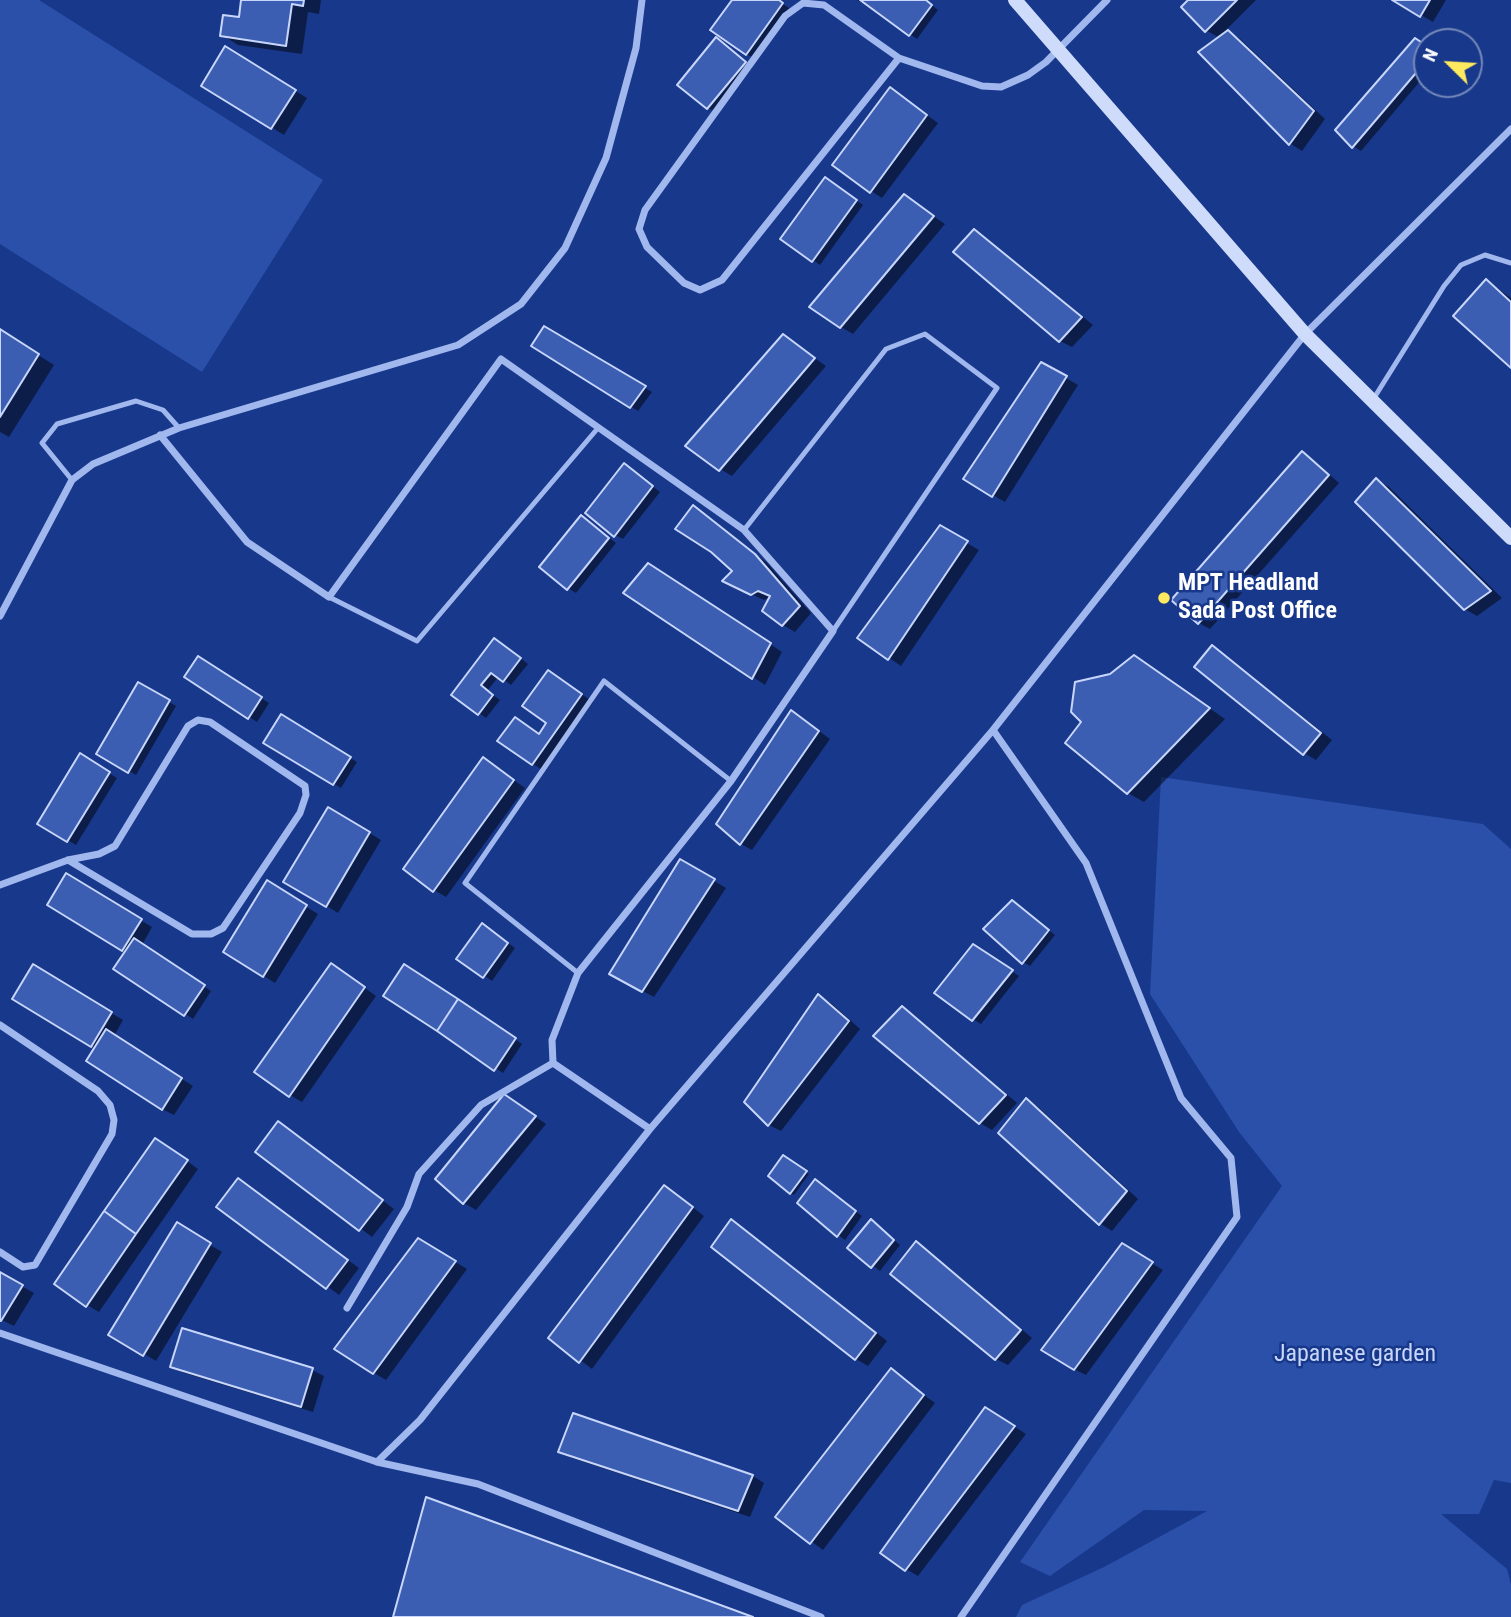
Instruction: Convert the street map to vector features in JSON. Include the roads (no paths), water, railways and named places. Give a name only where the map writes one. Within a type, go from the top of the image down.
[{"type":"street","points":[[0,616],[72,480],[93,464],[179,428],[458,345],[521,304],[565,248],[606,158],[636,48],[642,0]]},
{"type":"street","points":[[1015,0],[1305,334],[1511,538]]},
{"type":"street","points":[[899,58],[722,280],[700,290],[684,283],[647,247],[639,229],[645,210],[785,16],[803,3],[824,5],[899,58],[982,86],[1001,87],[1028,75],[1046,62],[1107,0]]},
{"type":"street","points":[[377,1462],[420,1420],[650,1129],[993,730],[1305,334],[1511,129]]},
{"type":"street","points":[[160,435],[247,542],[329,597],[501,359],[744,530],[833,631],[731,781],[578,973],[552,1040],[553,1063]]},
{"type":"street","points":[[0,886],[68,860],[99,854],[115,846],[188,726],[198,720],[210,722],[305,786],[306,795],[300,813],[223,928],[211,934],[192,934],[68,860]]},
{"type":"street","points":[[961,1617],[1237,1217],[1231,1157],[1181,1098],[1086,863],[993,730]]},
{"type":"street","points":[[0,1025],[98,1091],[110,1105],[114,1120],[112,1134],[35,1265],[23,1267],[0,1252]]},
{"type":"street","points":[[553,1063],[650,1129]]},
{"type":"street","points":[[347,1308],[407,1207],[419,1174],[481,1105],[553,1063]]},
{"type":"street","points":[[0,1333],[377,1462],[478,1484],[821,1617]]},
{"type":"lane","points":[[1373,401],[1444,286],[1461,265],[1485,255],[1511,263]]},
{"type":"lane","points":[[744,530],[886,349],[925,334],[997,388],[833,631]]},
{"type":"lane","points":[[72,480],[42,443],[57,424],[136,401],[163,410],[179,428]]},
{"type":"lane","points":[[329,597],[417,641],[598,428]]},
{"type":"lane","points":[[578,973],[465,883],[604,681],[731,781]]},
{"type":"place","name":"MPT Headland Sada Post Office","points":[[1164,598]]},
{"type":"park label","name":"Japanese garden","points":[[1355,1355]]}]
